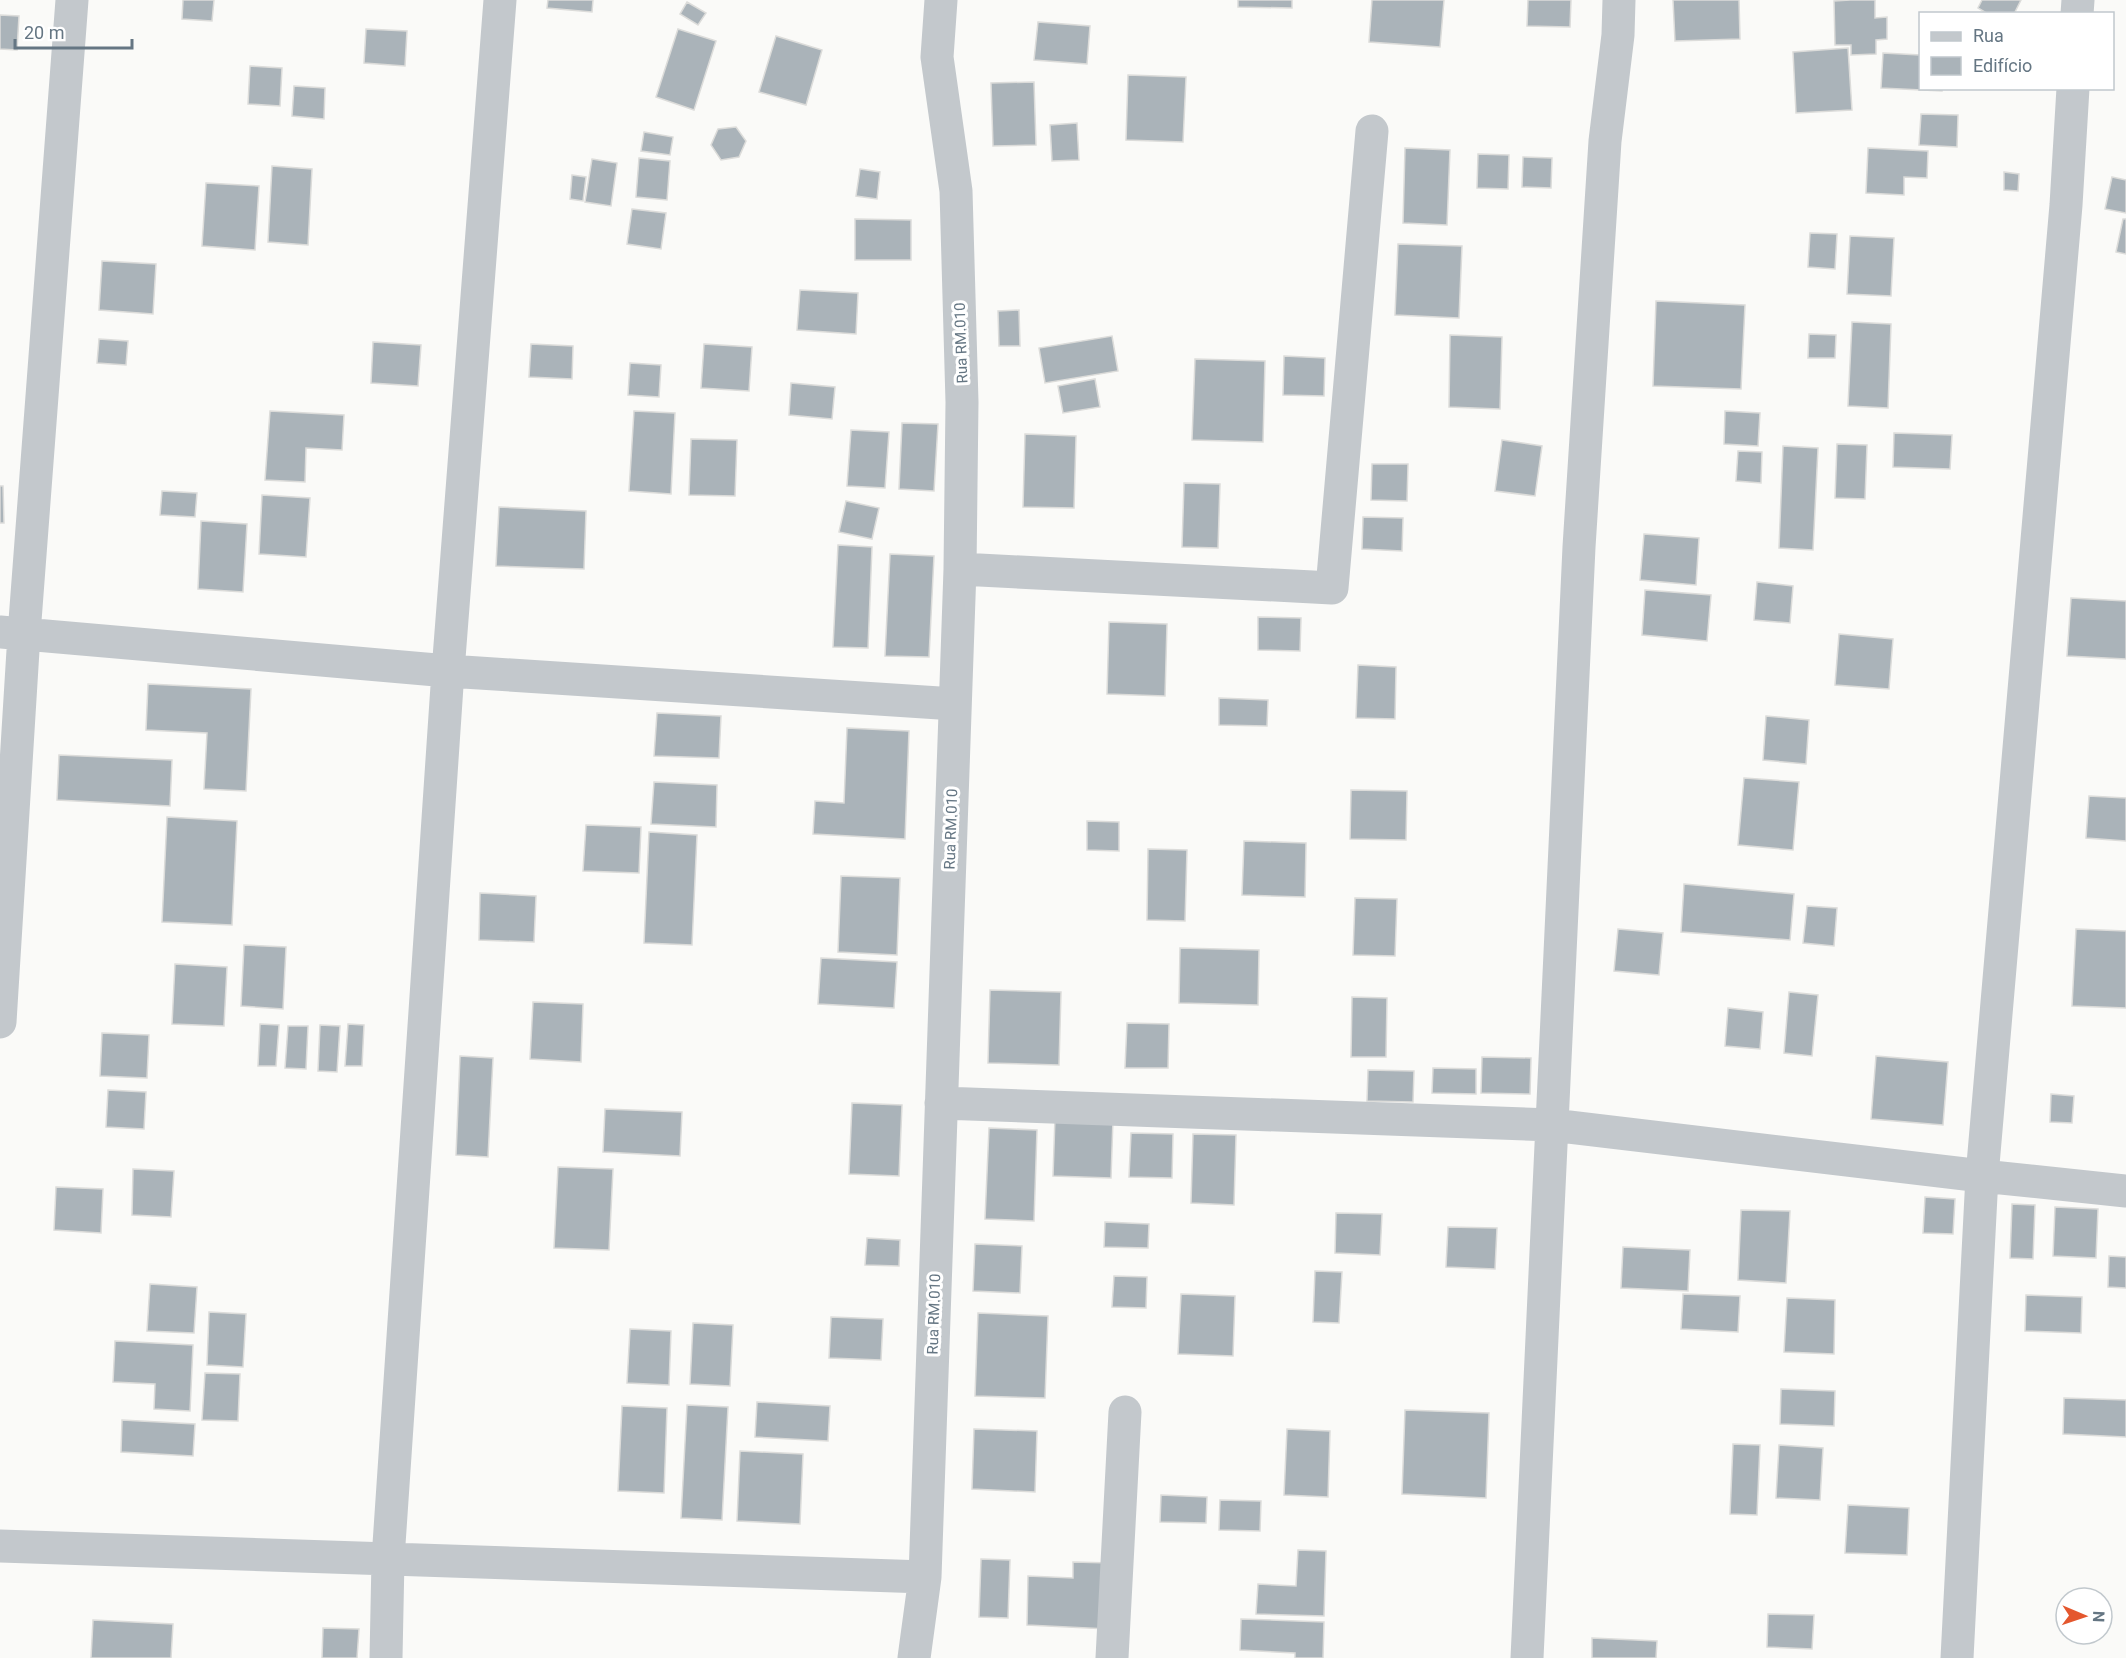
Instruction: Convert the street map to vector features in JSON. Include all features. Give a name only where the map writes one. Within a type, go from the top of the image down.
[{"type":"street","points":[[0,1022],[12,633],[72,0]]},
{"type":"street","points":[[386,1658],[388,1558],[448,671],[500,0]]},
{"type":"street","name":"Rua RM.010","points":[[914,1658],[925,1577],[960,568],[962,402],[956,203],[936,57],[941,0]]},
{"type":"street","points":[[1527,1658],[1579,547],[1605,141],[1618,35],[1619,0]]},
{"type":"street","points":[[1957,1658],[1982,1176],[2066,206],[2073,90]]},
{"type":"street","points":[[960,568],[1332,588],[1372,131]]},
{"type":"street","points":[[12,633],[448,671],[955,704]]},
{"type":"street","points":[[941,1103],[1552,1125],[2126,1191]]},
{"type":"street","points":[[1112,1658],[1125,1412]]},
{"type":"street","points":[[0,1546],[925,1577]]},
{"type":"building","points":[[183,0],[214,0],[212,21],[182,19]]},
{"type":"building","points":[[548,0],[593,0],[592,12],[547,8]]},
{"type":"building","points":[[1238,0],[1292,0],[1292,8],[1238,7]]},
{"type":"building","points":[[1372,0],[1444,0],[1440,47],[1369,42]]},
{"type":"building","points":[[1528,0],[1571,0],[1570,27],[1527,26]]},
{"type":"building","points":[[1673,0],[1739,0],[1740,39],[1675,41]]},
{"type":"building","points":[[1875,0],[1875,18],[1887,17],[1887,39],[1876,40],[1876,54],[1851,55],[1851,45],[1835,45],[1834,1]]},
{"type":"building","points":[[1982,0],[2021,0],[2015,12],[1985,12],[1978,8]]},
{"type":"building","points":[[687,2],[706,13],[698,25],[680,14]]},
{"type":"building","points":[[0,15],[19,16],[17,50],[0,49]]},
{"type":"building","points":[[1038,22],[1090,26],[1087,64],[1034,60]]},
{"type":"building","points":[[366,29],[407,31],[405,66],[364,63]]},
{"type":"building","points":[[678,29],[716,41],[694,110],[656,97]]},
{"type":"building","points":[[776,36],[822,50],[806,105],[759,92]]},
{"type":"building","points":[[1848,48],[1852,110],[1796,113],[1793,52]]},
{"type":"building","points":[[1883,53],[1919,55],[1919,90],[1881,88]]},
{"type":"building","points":[[250,66],[282,68],[280,106],[248,104]]},
{"type":"building","points":[[1128,75],[1186,77],[1183,142],[1126,140]]},
{"type":"building","points":[[1034,82],[1036,145],[993,146],[991,83]]},
{"type":"building","points":[[294,86],[325,88],[324,119],[292,116]]},
{"type":"building","points":[[1921,114],[1958,115],[1957,147],[1919,145]]},
{"type":"building","points":[[1077,123],[1079,160],[1052,161],[1050,125]]},
{"type":"building","points":[[736,127],[746,141],[739,157],[721,160],[711,145],[718,129]]},
{"type":"building","points":[[644,132],[673,137],[670,155],[641,151]]},
{"type":"building","points":[[1405,148],[1450,150],[1447,225],[1403,223]]},
{"type":"building","points":[[1868,148],[1928,151],[1927,178],[1904,177],[1904,195],[1866,193]]},
{"type":"building","points":[[1478,154],[1509,155],[1508,189],[1477,188]]},
{"type":"building","points":[[1523,157],[1552,158],[1551,188],[1522,187]]},
{"type":"building","points":[[639,158],[670,161],[667,200],[636,197]]},
{"type":"building","points":[[592,159],[617,163],[611,206],[585,202]]},
{"type":"building","points":[[272,166],[312,169],[308,245],[268,242]]},
{"type":"building","points":[[860,169],[880,172],[877,199],[856,196]]},
{"type":"building","points":[[2004,172],[2019,174],[2018,191],[2004,190]]},
{"type":"building","points":[[572,175],[586,177],[583,201],[570,199]]},
{"type":"building","points":[[2112,177],[2126,180],[2126,213],[2105,209]]},
{"type":"building","points":[[206,183],[259,186],[255,250],[202,246]]},
{"type":"building","points":[[632,209],[666,213],[661,249],[627,244]]},
{"type":"building","points":[[855,219],[911,220],[911,260],[855,260]]},
{"type":"building","points":[[2123,219],[2126,219],[2126,254],[2116,252]]},
{"type":"building","points":[[1810,233],[1837,234],[1835,269],[1808,267]]},
{"type":"building","points":[[1850,236],[1894,238],[1891,296],[1847,294]]},
{"type":"building","points":[[1398,244],[1462,246],[1459,318],[1395,315]]},
{"type":"building","points":[[102,261],[156,264],[153,314],[99,310]]},
{"type":"building","points":[[800,290],[858,293],[856,334],[797,330]]},
{"type":"building","points":[[1656,301],[1745,305],[1741,389],[1653,386]]},
{"type":"building","points":[[1019,310],[1020,346],[999,346],[998,311]]},
{"type":"building","points":[[1852,322],[1891,324],[1888,408],[1848,406]]},
{"type":"building","points":[[1809,334],[1836,335],[1835,358],[1808,358]]},
{"type":"building","points":[[1450,335],[1502,337],[1500,409],[1449,407]]},
{"type":"building","points":[[1112,336],[1118,371],[1045,383],[1039,348]]},
{"type":"building","points":[[99,339],[128,341],[126,365],[97,363]]},
{"type":"building","points":[[373,342],[421,345],[418,386],[371,383]]},
{"type":"building","points":[[531,344],[573,346],[572,379],[529,377]]},
{"type":"building","points":[[704,344],[752,347],[749,391],[701,388]]},
{"type":"building","points":[[1284,356],[1325,358],[1324,396],[1283,395]]},
{"type":"building","points":[[1195,359],[1265,361],[1263,442],[1192,440]]},
{"type":"building","points":[[630,363],[661,365],[659,397],[628,395]]},
{"type":"building","points":[[1095,379],[1100,407],[1063,413],[1058,386]]},
{"type":"building","points":[[791,383],[835,387],[832,419],[789,415]]},
{"type":"building","points":[[270,411],[344,415],[342,450],[306,448],[305,482],[265,480]]},
{"type":"building","points":[[634,411],[675,413],[671,494],[629,491]]},
{"type":"building","points":[[1725,411],[1760,413],[1758,446],[1724,444]]},
{"type":"building","points":[[902,423],[938,424],[934,491],[899,489]]},
{"type":"building","points":[[851,430],[889,432],[885,488],[847,486]]},
{"type":"building","points":[[1894,433],[1952,435],[1950,469],[1893,467]]},
{"type":"building","points":[[1025,434],[1076,436],[1074,508],[1023,507]]},
{"type":"building","points":[[691,439],[737,440],[735,496],[689,495]]},
{"type":"building","points":[[1502,440],[1542,446],[1535,496],[1495,491]]},
{"type":"building","points":[[1837,444],[1867,445],[1865,499],[1835,498]]},
{"type":"building","points":[[1783,446],[1818,448],[1813,550],[1779,548]]},
{"type":"building","points":[[1738,451],[1762,452],[1761,483],[1736,481]]},
{"type":"building","points":[[1372,464],[1408,464],[1407,501],[1371,500]]},
{"type":"building","points":[[1184,483],[1220,484],[1218,548],[1182,547]]},
{"type":"building","points":[[0,486],[3,486],[4,523],[0,523]]},
{"type":"building","points":[[162,491],[197,493],[195,517],[160,515]]},
{"type":"building","points":[[262,495],[310,498],[306,557],[259,554]]},
{"type":"building","points":[[846,501],[879,508],[872,539],[839,532]]},
{"type":"building","points":[[499,507],[586,511],[584,569],[496,566]]},
{"type":"building","points":[[1363,517],[1403,518],[1402,551],[1362,549]]},
{"type":"building","points":[[201,521],[247,524],[243,592],[198,589]]},
{"type":"building","points":[[1644,534],[1699,538],[1696,585],[1640,580]]},
{"type":"building","points":[[838,545],[872,547],[868,648],[833,647]]},
{"type":"building","points":[[890,554],[934,556],[929,657],[885,656]]},
{"type":"building","points":[[1757,582],[1793,586],[1790,623],[1754,620]]},
{"type":"building","points":[[1645,590],[1711,595],[1707,641],[1642,635]]},
{"type":"building","points":[[2071,598],[2126,601],[2126,659],[2067,656]]},
{"type":"building","points":[[1258,617],[1301,618],[1300,651],[1258,650]]},
{"type":"building","points":[[1109,622],[1167,624],[1165,696],[1107,694]]},
{"type":"building","points":[[1839,634],[1893,639],[1889,689],[1835,685]]},
{"type":"building","points":[[1358,665],[1396,667],[1395,719],[1356,718]]},
{"type":"building","points":[[148,684],[251,689],[246,791],[204,789],[207,733],[146,730]]},
{"type":"building","points":[[1219,698],[1268,700],[1267,726],[1219,725]]},
{"type":"building","points":[[657,713],[721,716],[719,758],[654,756]]},
{"type":"building","points":[[1766,716],[1809,720],[1806,764],[1763,760]]},
{"type":"building","points":[[847,728],[909,731],[905,839],[813,834],[815,801],[844,803]]},
{"type":"building","points":[[59,755],[172,760],[170,806],[57,800]]},
{"type":"building","points":[[1744,778],[1799,782],[1793,850],[1738,845]]},
{"type":"building","points":[[654,782],[717,785],[716,827],[651,824]]},
{"type":"building","points":[[1351,790],[1407,791],[1406,840],[1350,839]]},
{"type":"building","points":[[2089,796],[2126,798],[2126,841],[2086,838]]},
{"type":"building","points":[[167,817],[237,821],[232,925],[162,922]]},
{"type":"building","points":[[1087,821],[1119,822],[1119,851],[1087,850]]},
{"type":"building","points":[[586,825],[641,827],[639,873],[583,871]]},
{"type":"building","points":[[649,832],[697,835],[692,945],[644,943]]},
{"type":"building","points":[[1244,841],[1306,843],[1305,897],[1242,895]]},
{"type":"building","points":[[1148,849],[1187,850],[1185,921],[1147,920]]},
{"type":"building","points":[[841,876],[900,878],[897,955],[838,952]]},
{"type":"building","points":[[1684,884],[1794,894],[1790,940],[1681,932]]},
{"type":"building","points":[[480,893],[536,896],[534,942],[479,940]]},
{"type":"building","points":[[1355,898],[1397,899],[1395,956],[1353,955]]},
{"type":"building","points":[[1807,906],[1837,908],[1834,946],[1803,943]]},
{"type":"building","points":[[1618,929],[1663,933],[1659,975],[1614,971]]},
{"type":"building","points":[[2076,929],[2126,931],[2126,1008],[2072,1006]]},
{"type":"building","points":[[244,945],[286,947],[283,1009],[241,1006]]},
{"type":"building","points":[[1180,948],[1259,950],[1258,1005],[1179,1003]]},
{"type":"building","points":[[821,958],[897,962],[894,1008],[818,1004]]},
{"type":"building","points":[[175,964],[227,967],[224,1026],[172,1024]]},
{"type":"building","points":[[990,990],[1061,992],[1059,1065],[988,1063]]},
{"type":"building","points":[[1789,992],[1818,995],[1812,1056],[1784,1053]]},
{"type":"building","points":[[1352,997],[1387,998],[1386,1057],[1351,1057]]},
{"type":"building","points":[[533,1002],[583,1004],[581,1062],[530,1059]]},
{"type":"building","points":[[1728,1008],[1763,1012],[1760,1049],[1725,1046]]},
{"type":"building","points":[[1127,1023],[1169,1024],[1168,1068],[1125,1068]]},
{"type":"building","points":[[260,1024],[279,1025],[276,1066],[258,1066]]},
{"type":"building","points":[[348,1024],[364,1025],[362,1066],[345,1066]]},
{"type":"building","points":[[320,1025],[340,1026],[337,1072],[318,1071]]},
{"type":"building","points":[[288,1026],[308,1026],[306,1069],[285,1068]]},
{"type":"building","points":[[102,1033],[149,1035],[147,1078],[100,1076]]},
{"type":"building","points":[[460,1056],[493,1058],[488,1157],[456,1155]]},
{"type":"building","points":[[1876,1056],[1948,1062],[1943,1125],[1871,1119]]},
{"type":"building","points":[[1482,1057],[1531,1058],[1530,1094],[1481,1093]]},
{"type":"building","points":[[1433,1068],[1476,1069],[1476,1094],[1432,1093]]},
{"type":"building","points":[[1368,1070],[1414,1071],[1413,1102],[1367,1101]]},
{"type":"building","points":[[108,1090],[146,1092],[144,1129],[106,1127]]},
{"type":"building","points":[[2051,1094],[2074,1096],[2072,1123],[2050,1122]]},
{"type":"building","points":[[852,1103],[902,1105],[899,1176],[849,1174]]},
{"type":"building","points":[[605,1109],[682,1112],[680,1156],[603,1152]]},
{"type":"building","points":[[1055,1117],[1113,1119],[1111,1178],[1053,1176]]},
{"type":"building","points":[[989,1128],[1037,1130],[1034,1221],[985,1219]]},
{"type":"building","points":[[1131,1133],[1173,1134],[1172,1178],[1129,1177]]},
{"type":"building","points":[[1193,1134],[1236,1135],[1234,1205],[1191,1203]]},
{"type":"building","points":[[558,1167],[613,1169],[609,1250],[554,1248]]},
{"type":"building","points":[[133,1169],[174,1171],[171,1217],[132,1215]]},
{"type":"building","points":[[56,1187],[103,1189],[101,1233],[54,1230]]},
{"type":"building","points":[[1925,1197],[1955,1199],[1953,1234],[1923,1233]]},
{"type":"building","points":[[2012,1204],[2035,1205],[2033,1259],[2010,1258]]},
{"type":"building","points":[[2055,1207],[2098,1209],[2096,1258],[2053,1256]]},
{"type":"building","points":[[1741,1210],[1790,1211],[1786,1283],[1738,1280]]},
{"type":"building","points":[[1336,1213],[1382,1214],[1380,1255],[1335,1253]]},
{"type":"building","points":[[1105,1222],[1149,1224],[1148,1248],[1104,1247]]},
{"type":"building","points":[[1448,1227],[1497,1228],[1495,1269],[1446,1267]]},
{"type":"building","points":[[867,1238],[900,1240],[899,1266],[865,1265]]},
{"type":"building","points":[[975,1244],[1022,1246],[1020,1293],[973,1291]]},
{"type":"building","points":[[1623,1247],[1690,1250],[1688,1291],[1621,1288]]},
{"type":"building","points":[[2109,1256],[2126,1257],[2126,1288],[2108,1287]]},
{"type":"building","points":[[1315,1271],[1342,1272],[1339,1323],[1313,1322]]},
{"type":"building","points":[[1114,1276],[1147,1277],[1146,1308],[1112,1307]]},
{"type":"building","points":[[150,1284],[197,1287],[194,1333],[147,1331]]},
{"type":"building","points":[[1181,1294],[1235,1296],[1233,1356],[1178,1354]]},
{"type":"building","points":[[1683,1294],[1740,1296],[1738,1332],[1681,1329]]},
{"type":"building","points":[[2026,1295],[2082,1297],[2081,1333],[2025,1331]]},
{"type":"building","points":[[1787,1298],[1835,1300],[1834,1354],[1784,1352]]},
{"type":"building","points":[[209,1312],[246,1314],[243,1367],[207,1365]]},
{"type":"building","points":[[978,1313],[1048,1316],[1045,1398],[975,1396]]},
{"type":"building","points":[[831,1317],[883,1319],[881,1360],[829,1358]]},
{"type":"building","points":[[693,1323],[733,1325],[730,1386],[690,1384]]},
{"type":"building","points":[[630,1329],[671,1331],[669,1385],[627,1383]]},
{"type":"building","points":[[115,1341],[193,1345],[190,1411],[154,1409],[155,1384],[113,1382]]},
{"type":"building","points":[[205,1373],[240,1374],[238,1421],[202,1420]]},
{"type":"building","points":[[1781,1389],[1835,1391],[1834,1426],[1780,1424]]},
{"type":"building","points":[[2064,1398],[2126,1400],[2126,1437],[2063,1434]]},
{"type":"building","points":[[757,1402],[830,1406],[828,1441],[755,1437]]},
{"type":"building","points":[[687,1405],[728,1407],[722,1520],[681,1518]]},
{"type":"building","points":[[622,1406],[667,1408],[664,1493],[618,1491]]},
{"type":"building","points":[[1405,1410],[1489,1413],[1486,1498],[1402,1494]]},
{"type":"building","points":[[122,1420],[195,1424],[193,1456],[121,1452]]},
{"type":"building","points":[[974,1429],[1037,1431],[1035,1492],[972,1489]]},
{"type":"building","points":[[1287,1429],[1330,1431],[1328,1497],[1284,1495]]},
{"type":"building","points":[[1733,1444],[1760,1445],[1757,1515],[1730,1514]]},
{"type":"building","points":[[1779,1445],[1823,1448],[1820,1500],[1776,1498]]},
{"type":"building","points":[[740,1451],[803,1454],[800,1524],[737,1521]]},
{"type":"building","points":[[1161,1495],[1207,1497],[1206,1523],[1160,1522]]},
{"type":"building","points":[[1220,1500],[1261,1501],[1260,1531],[1219,1530]]},
{"type":"building","points":[[1848,1505],[1909,1508],[1907,1555],[1845,1553]]},
{"type":"building","points":[[1298,1550],[1326,1551],[1324,1616],[1256,1614],[1258,1584],[1296,1586]]},
{"type":"building","points":[[981,1559],[1010,1560],[1008,1618],[979,1617]]},
{"type":"building","points":[[1073,1562],[1111,1563],[1108,1629],[1027,1625],[1028,1576],[1073,1578]]},
{"type":"building","points":[[1768,1614],[1814,1615],[1812,1649],[1767,1647]]},
{"type":"building","points":[[1241,1619],[1324,1622],[1323,1658],[1295,1658],[1295,1653],[1240,1650]]},
{"type":"building","points":[[93,1620],[173,1624],[171,1658],[91,1658]]},
{"type":"building","points":[[323,1628],[359,1629],[357,1658],[322,1658]]},
{"type":"building","points":[[1592,1638],[1657,1641],[1656,1658],[1592,1658]]}]
